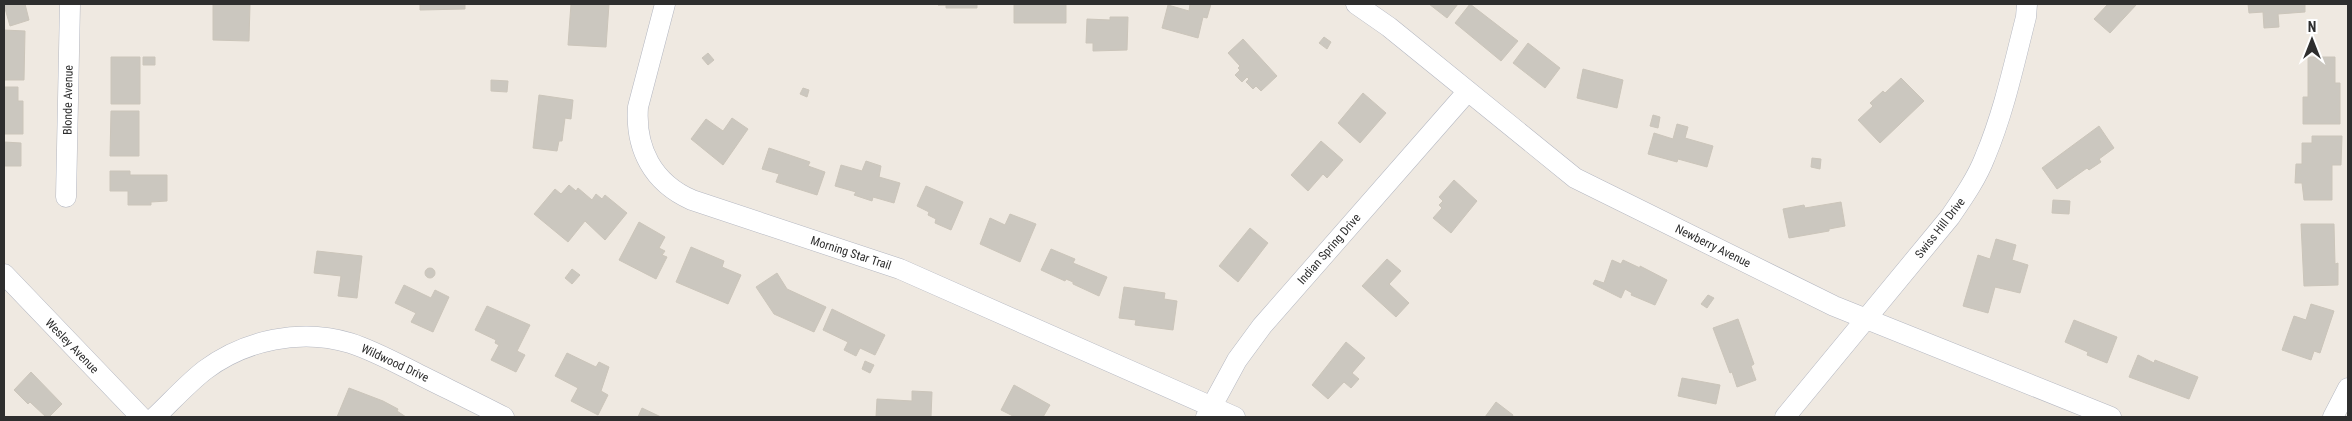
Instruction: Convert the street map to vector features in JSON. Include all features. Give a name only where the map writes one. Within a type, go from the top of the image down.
[{"type":"street","name":"Blonde Avenue","points":[[66,197],[70,4]]},
{"type":"street","name":"Morning Star Trail","points":[[665,4],[638,107],[637,123],[639,140],[644,156],[653,171],[667,185],[692,200],[900,269],[1208,411],[1235,417]]},
{"type":"street","name":"Newberry Avenue","points":[[1356,4],[1389,26],[1575,178],[1834,306],[2111,417]]},
{"type":"street","name":"Swiss Hill Drive","points":[[1786,417],[1950,217],[1966,194],[1985,159],[1999,123],[2026,17],[2027,4]]},
{"type":"street","name":"Indian Spring Drive","points":[[1208,411],[1237,360],[1262,326],[1468,91]]},
{"type":"street","name":"Wesley Avenue","points":[[4,274],[141,417]]},
{"type":"street","name":"Wildwood Drive","points":[[155,417],[205,370],[229,355],[250,346],[292,337],[320,337],[348,342],[371,350],[504,417]]},
{"type":"street","points":[[2333,417],[2348,388]]},
{"type":"building","points":[[25,4],[29,20],[10,26],[4,5]]},
{"type":"building","points":[[213,4],[250,4],[249,41],[213,40]]},
{"type":"building","points":[[420,4],[465,4],[465,9],[420,10]]},
{"type":"building","points":[[571,4],[609,4],[606,47],[568,45]]},
{"type":"building","points":[[977,4],[977,8],[946,8],[946,5],[938,5]]},
{"type":"building","points":[[1014,4],[1066,4],[1066,23],[1014,23]]},
{"type":"building","points":[[1190,4],[1211,4],[1207,18],[1203,17],[1198,38],[1162,28],[1168,5],[1189,11]]},
{"type":"building","points":[[1429,4],[1458,4],[1447,18]]},
{"type":"building","points":[[1470,4],[1518,41],[1501,61],[1455,23]]},
{"type":"building","points":[[2108,4],[2137,4],[2110,33],[2094,19]]},
{"type":"building","points":[[2248,4],[2305,4],[2305,12],[2278,14],[2279,27],[2264,28],[2263,12],[2249,13]]},
{"type":"building","points":[[1110,17],[1128,17],[1127,50],[1093,51],[1093,43],[1086,43],[1087,19],[1110,20]]},
{"type":"building","points":[[4,30],[25,31],[24,80],[4,80]]},
{"type":"building","points":[[1324,37],[1331,42],[1327,49],[1319,43]]},
{"type":"building","points":[[1243,39],[1277,76],[1261,91],[1256,86],[1253,89],[1246,82],[1249,79],[1247,77],[1242,82],[1235,75],[1240,70],[1238,68],[1240,66],[1228,53]]},
{"type":"building","points":[[1528,43],[1560,68],[1545,88],[1513,63]]},
{"type":"building","points":[[708,53],[714,60],[708,65],[702,58]]},
{"type":"building","points":[[111,57],[140,57],[140,104],[111,104]]},
{"type":"building","points":[[143,57],[155,57],[155,65],[143,65]]},
{"type":"building","points":[[2308,57],[2335,57],[2335,83],[2340,83],[2340,124],[2303,124],[2303,97],[2308,97]]},
{"type":"building","points":[[1583,69],[1623,80],[1617,108],[1577,98]]},
{"type":"building","points":[[1901,78],[1924,101],[1880,143],[1858,120],[1873,106],[1870,103],[1883,91],[1885,93]]},
{"type":"building","points":[[491,80],[508,81],[507,92],[491,91]]},
{"type":"building","points":[[4,87],[18,87],[18,101],[23,101],[23,134],[4,134]]},
{"type":"building","points":[[803,88],[809,90],[807,97],[800,94]]},
{"type":"building","points":[[1363,93],[1386,113],[1360,143],[1338,123]]},
{"type":"building","points":[[539,95],[573,100],[571,119],[565,118],[562,141],[559,141],[557,151],[533,148]]},
{"type":"building","points":[[111,111],[139,111],[139,156],[110,156]]},
{"type":"building","points":[[1653,115],[1660,117],[1658,128],[1650,126]]},
{"type":"building","points":[[732,118],[748,129],[723,165],[691,139],[706,119],[723,131]]},
{"type":"building","points":[[1677,124],[1688,127],[1685,138],[1713,146],[1707,167],[1678,159],[1677,162],[1648,154],[1654,133],[1673,139]]},
{"type":"building","points":[[2099,126],[2114,148],[2099,159],[2101,162],[2089,170],[2087,168],[2057,189],[2042,168]]},
{"type":"building","points":[[2312,136],[2342,136],[2341,165],[2332,165],[2332,200],[2304,200],[2302,183],[2295,183],[2296,164],[2302,164],[2302,143],[2312,143]]},
{"type":"building","points":[[1321,141],[1343,160],[1327,178],[1323,174],[1308,191],[1291,175]]},
{"type":"building","points":[[4,142],[21,143],[21,166],[4,166]]},
{"type":"building","points":[[769,148],[810,162],[808,166],[825,172],[817,195],[776,182],[779,174],[762,169]]},
{"type":"building","points":[[1812,158],[1821,159],[1820,169],[1811,167]]},
{"type":"building","points":[[866,161],[881,166],[879,177],[900,183],[894,203],[873,197],[872,201],[854,195],[856,192],[835,186],[841,165],[862,171]]},
{"type":"building","points":[[110,171],[130,171],[130,175],[167,175],[167,201],[151,202],[151,205],[128,205],[128,191],[110,191]]},
{"type":"building","points":[[1454,180],[1477,201],[1451,233],[1433,218],[1442,208],[1439,205],[1443,201],[1439,197]]},
{"type":"building","points":[[569,185],[576,191],[578,188],[592,200],[596,194],[602,199],[605,195],[627,213],[605,240],[585,221],[568,242],[534,214],[555,189],[561,194]]},
{"type":"building","points":[[926,186],[963,202],[951,230],[935,223],[936,219],[928,215],[929,212],[917,206]]},
{"type":"building","points":[[2053,200],[2070,201],[2069,214],[2052,213]]},
{"type":"building","points":[[1841,202],[1845,226],[1829,229],[1829,231],[1789,238],[1783,209],[1804,205],[1805,208]]},
{"type":"building","points":[[1010,214],[1036,224],[1020,262],[980,244],[990,218],[1005,225]]},
{"type":"building","points":[[639,222],[665,237],[659,248],[665,251],[662,255],[667,257],[656,279],[619,260]]},
{"type":"building","points":[[2301,224],[2334,224],[2335,264],[2338,263],[2338,285],[2304,286]]},
{"type":"building","points":[[1250,228],[1268,243],[1238,282],[1219,266]]},
{"type":"building","points":[[1996,239],[2016,245],[2012,260],[2028,265],[2020,293],[1995,287],[1988,313],[1963,306],[1978,255],[1990,259]]},
{"type":"building","points":[[691,247],[724,261],[722,267],[741,275],[728,304],[676,282]]},
{"type":"building","points":[[1051,249],[1075,259],[1073,263],[1107,277],[1099,296],[1073,284],[1073,282],[1066,279],[1065,281],[1041,270]]},
{"type":"building","points":[[317,251],[362,256],[357,298],[338,296],[341,276],[314,273]]},
{"type":"building","points":[[1387,259],[1401,271],[1389,284],[1409,303],[1396,317],[1362,286]]},
{"type":"building","points":[[1612,260],[1621,264],[1623,260],[1640,268],[1640,266],[1667,280],[1655,305],[1631,295],[1632,293],[1625,289],[1621,298],[1593,284],[1595,280],[1604,283]]},
{"type":"building","points":[[428,268],[432,268],[435,273],[434,277],[428,278],[425,275],[425,271]]},
{"type":"building","points":[[572,269],[580,275],[572,284],[565,278]]},
{"type":"building","points":[[777,273],[787,289],[826,307],[814,332],[774,314],[756,287]]},
{"type":"building","points":[[404,285],[431,298],[435,290],[449,297],[433,332],[411,322],[416,313],[395,303]]},
{"type":"building","points":[[1124,287],[1165,293],[1164,299],[1177,301],[1173,330],[1135,325],[1136,320],[1119,318]]},
{"type":"building","points":[[1708,295],[1714,298],[1707,308],[1701,304]]},
{"type":"building","points":[[2311,304],[2334,311],[2320,353],[2314,351],[2311,360],[2282,350],[2294,316],[2306,320]]},
{"type":"building","points":[[487,306],[530,325],[517,351],[525,355],[516,372],[491,360],[499,345],[495,343],[496,340],[475,330]]},
{"type":"building","points":[[832,309],[885,335],[875,355],[860,348],[856,356],[844,350],[848,342],[823,330]]},
{"type":"building","points":[[1738,319],[1754,364],[1751,366],[1756,380],[1737,387],[1713,328]]},
{"type":"building","points":[[2074,320],[2117,337],[2107,363],[2087,355],[2088,352],[2065,342]]},
{"type":"building","points":[[1346,342],[1365,358],[1352,373],[1359,379],[1351,388],[1344,382],[1328,399],[1312,385]]},
{"type":"building","points":[[567,353],[596,367],[599,362],[609,367],[601,391],[608,395],[598,415],[571,401],[578,388],[555,376]]},
{"type":"building","points":[[2138,355],[2154,363],[2155,360],[2198,377],[2189,399],[2129,377]]},
{"type":"building","points":[[865,361],[874,365],[870,373],[862,369]]},
{"type":"building","points":[[31,372],[62,404],[49,417],[46,417],[30,402],[28,404],[14,390]]},
{"type":"building","points":[[1682,378],[1720,385],[1716,404],[1678,396]]},
{"type":"building","points":[[1014,385],[1050,405],[1043,417],[1015,417],[1001,410]]},
{"type":"building","points":[[349,388],[383,401],[398,409],[397,411],[406,417],[337,417]]},
{"type":"building","points":[[912,391],[932,392],[931,417],[876,417],[877,399],[912,401]]},
{"type":"building","points":[[1496,402],[1513,415],[1512,417],[1485,417]]},
{"type":"building","points":[[642,408],[661,417],[638,417]]}]
